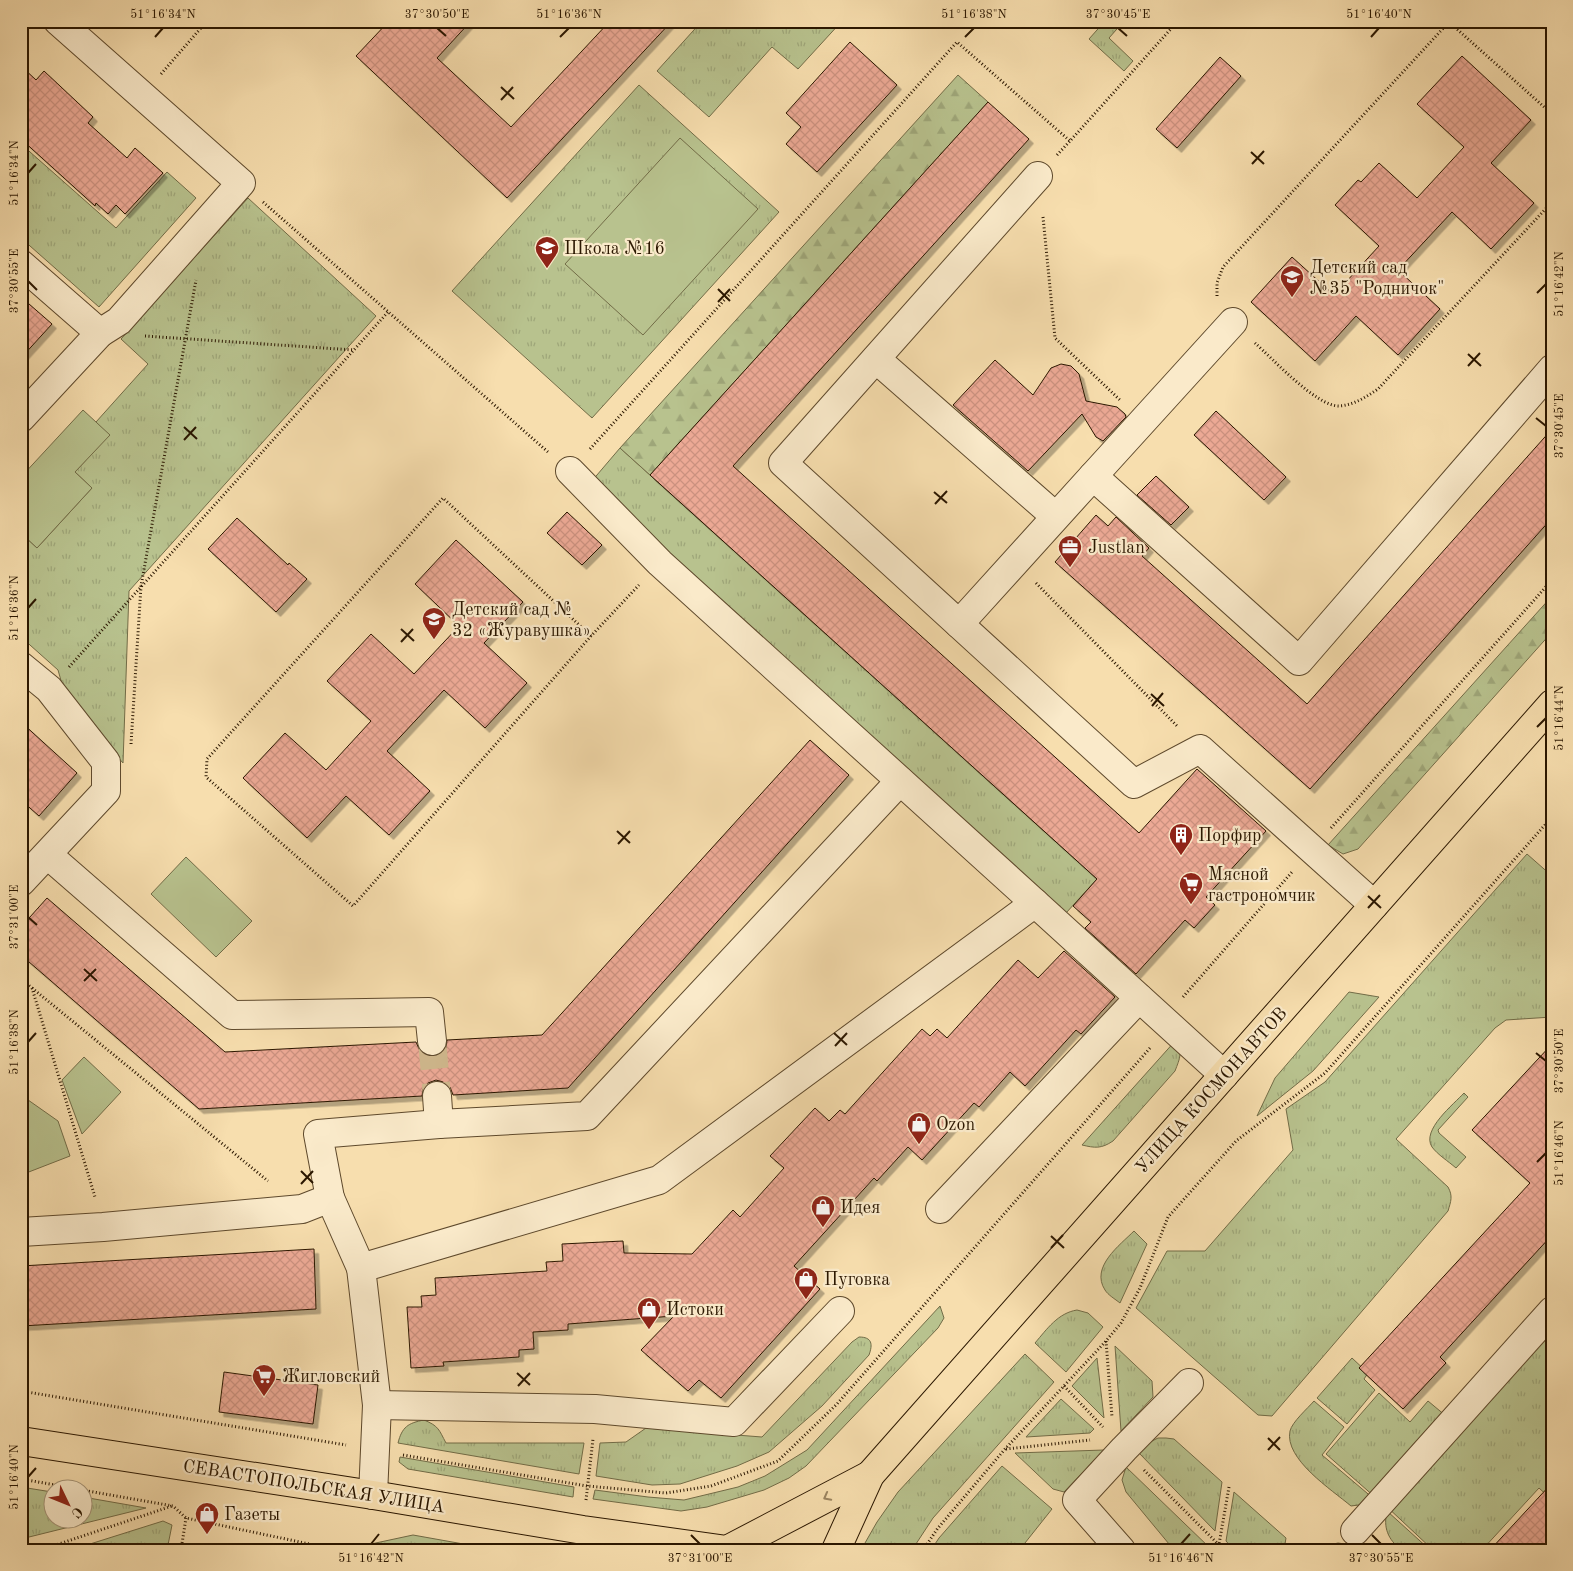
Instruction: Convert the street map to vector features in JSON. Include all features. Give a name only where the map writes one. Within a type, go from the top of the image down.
[{"type":"main road","name":"УЛИЦА КОСМОНАВТОВ","points":[[836,1550],[870,1475],[1552,704]]},
{"type":"main road","name":"СЕВАСТОПОЛЬСКАЯ УЛИЦА","points":[[21,1441],[373,1495],[590,1540]]},
{"type":"main road","name":"УЛИЦА КОСМОНАВТОВ","points":[[590,1540],[727,1550],[870,1475]]},
{"type":"lane","points":[[21,418],[100,333],[119,321],[242,183],[58,21]]},
{"type":"lane","points":[[1038,176],[783,463],[1134,784],[1200,749],[1374,906]]},
{"type":"lane","points":[[21,264],[100,333]]},
{"type":"lane","points":[[959,624],[1234,322]]},
{"type":"lane","points":[[876,359],[1056,516]]},
{"type":"lane","points":[[1092,476],[1299,661],[1552,369]]},
{"type":"lane","points":[[570,471],[660,563],[1224,1075]]},
{"type":"lane","points":[[21,666],[49,689],[106,762],[106,790],[48,855],[21,882]]},
{"type":"lane","points":[[373,1495],[377,1405],[361,1268],[330,1198],[318,1134],[439,1124],[587,1116],[900,781]]},
{"type":"lane","points":[[48,855],[232,1015],[429,1012],[432,1041]]},
{"type":"lane","points":[[361,1268],[659,1180],[1035,903]]},
{"type":"lane","points":[[940,1209],[1139,998]]},
{"type":"lane","points":[[436,1096],[439,1124]]},
{"type":"lane","points":[[21,1232],[103,1227],[302,1209],[330,1198]]},
{"type":"lane","points":[[377,1405],[595,1408],[734,1422],[840,1312]]},
{"type":"lane","points":[[1355,1531],[1547,1320]]},
{"type":"lane","points":[[1121,1550],[1077,1500],[1189,1383]]},
{"type":"path","points":[[142,96],[207,21]]},
{"type":"path","points":[[1167,21],[1173,27]]},
{"type":"path","points":[[1143,421],[1055,338],[1038,176],[1178,21]]},
{"type":"path","points":[[1552,114],[1450,22],[1223,267],[1217,283],[1216,294],[1222,309],[1234,322],[1312,395],[1338,406],[1361,401],[1378,389],[1552,202]]},
{"type":"path","points":[[242,183],[570,471],[956,42],[1070,140]]},
{"type":"path","points":[[131,747],[141,586],[198,271]]},
{"type":"path","points":[[49,689],[388,312]]},
{"type":"path","points":[[100,333],[354,350]]},
{"type":"path","points":[[591,636],[443,498],[207,758],[206,777],[353,906],[591,636],[660,563]]},
{"type":"path","points":[[1015,562],[1200,749]]},
{"type":"path","points":[[21,1391],[587,1486],[666,1493],[711,1486],[778,1461],[837,1404],[1154,1044],[1163,1019],[1552,580]]},
{"type":"path","points":[[923,1550],[938,1528],[1005,1449],[1106,1341],[1120,1322],[1140,1288],[1168,1217],[1236,1141],[1325,1073],[1552,817]]},
{"type":"path","points":[[21,979],[302,1209]]},
{"type":"path","points":[[32,988],[103,1227]]},
{"type":"path","points":[[1106,1341],[1112,1418]]},
{"type":"path","points":[[590,1540],[587,1486],[595,1408]]},
{"type":"path","points":[[1005,1449],[1094,1440]]},
{"type":"path","points":[[21,1479],[42,1483]]},
{"type":"path","points":[[1218,1550],[1229,1487]]},
{"type":"path","points":[[92,1492],[173,1506],[186,1518],[338,1550]]},
{"type":"path","points":[[41,1550],[173,1506]]},
{"type":"path","points":[[180,1550],[186,1518]]},
{"type":"path","points":[[1292,1550],[1293,1544]]},
{"type":"green space","points":[[702,21],[842,21],[798,69],[772,47],[709,117],[657,71]]},
{"type":"green space","points":[[1105,21],[1124,21],[1109,38],[1133,61],[1124,71],[1089,39]]},
{"type":"green space","points":[[958,75],[988,102],[650,475],[620,448]]},
{"type":"green space","points":[[639,85],[779,212],[592,418],[452,291]]},
{"type":"green space","points":[[680,138],[758,209],[643,335],[565,264]]},
{"type":"green space","points":[[21,144],[116,228],[167,172],[196,198],[99,307],[21,238]]},
{"type":"green space","points":[[248,198],[376,316],[129,591],[123,763],[66,698],[58,670],[21,637],[21,533],[37,548],[92,488],[75,472],[109,435],[96,422],[148,364],[121,339]]},
{"type":"green space","points":[[83,410],[110,435],[75,472],[92,488],[37,548],[21,533],[21,477]]},
{"type":"green space","points":[[620,448],[1097,879],[1066,913],[591,482]]},
{"type":"green space","points":[[1552,596],[1552,632],[1358,849],[1343,854],[1328,845]]},
{"type":"green space","points":[[1527,854],[1552,876],[1552,1017],[1506,1020],[1495,1028],[1396,1139],[1448,1187],[1451,1199],[1448,1211],[1272,1416],[1258,1415],[1136,1308],[1167,1251],[1205,1251],[1293,1150],[1286,1109],[1325,1082]]},
{"type":"green space","points":[[186,857],[252,921],[216,957],[151,894]]},
{"type":"green space","points":[[1349,992],[1379,997],[1313,1071],[1257,1116],[1275,1078]]},
{"type":"green space","points":[[1176,1040],[1180,1048],[1180,1055],[1175,1071],[1113,1141],[1098,1147],[1082,1145]]},
{"type":"green space","points":[[84,1057],[121,1092],[82,1134],[62,1080]]},
{"type":"green space","points":[[1464,1093],[1468,1097],[1438,1130],[1466,1157],[1456,1168],[1434,1150],[1430,1140],[1431,1133],[1440,1118]]},
{"type":"green space","points":[[21,1095],[58,1121],[70,1156],[21,1175]]},
{"type":"green space","points":[[1134,1231],[1147,1244],[1120,1303],[1105,1290],[1101,1281],[1101,1273],[1109,1257]]},
{"type":"green space","points":[[940,1306],[944,1318],[938,1328],[806,1466],[789,1478],[764,1490],[707,1507],[681,1511],[593,1499],[595,1490],[684,1500],[738,1487],[765,1476],[807,1450]]},
{"type":"green space","points":[[1077,1310],[1088,1313],[1103,1327],[1066,1372],[1035,1343],[1064,1314]]},
{"type":"green space","points":[[859,1337],[869,1340],[871,1348],[869,1355],[822,1406],[769,1452],[737,1466],[680,1484],[652,1485],[596,1476],[600,1443],[626,1442],[646,1428],[762,1437],[852,1342]]},
{"type":"green space","points":[[1540,1337],[1552,1338],[1552,1500],[1539,1488],[1482,1550],[1433,1550],[1385,1505]]},
{"type":"green space","points":[[1115,1346],[1152,1381],[1153,1397],[1121,1431]]},
{"type":"green space","points":[[1025,1354],[1054,1382],[933,1518],[912,1550],[861,1550],[877,1522],[898,1492]]},
{"type":"green space","points":[[1097,1358],[1104,1418],[1072,1386]]},
{"type":"green space","points":[[1352,1358],[1368,1373],[1364,1379],[1375,1390],[1347,1424],[1317,1398]]},
{"type":"green space","points":[[1379,1393],[1410,1422],[1428,1401],[1446,1416],[1376,1498],[1326,1454]]},
{"type":"green space","points":[[1061,1399],[1094,1429],[1090,1433],[1026,1437]]},
{"type":"green space","points":[[1314,1401],[1344,1427],[1322,1455],[1374,1499],[1366,1504],[1351,1506],[1311,1473],[1294,1452],[1290,1442],[1291,1427]]},
{"type":"green space","points":[[424,1420],[433,1424],[438,1429],[446,1443],[584,1443],[579,1474],[398,1443],[406,1427]]},
{"type":"green space","points":[[1158,1438],[1174,1439],[1222,1482],[1215,1531],[1138,1452],[1148,1443]]},
{"type":"green space","points":[[1104,1450],[1064,1492],[1053,1489],[1015,1453]]},
{"type":"green space","points":[[400,1457],[574,1487],[573,1497],[408,1469],[399,1462]]},
{"type":"green space","points":[[1002,1466],[1052,1509],[1021,1548],[1022,1550],[931,1550],[939,1538]]},
{"type":"green space","points":[[1126,1467],[1211,1550],[1174,1550],[1126,1492],[1122,1480]]},
{"type":"green space","points":[[21,1487],[42,1490],[42,1528],[65,1528],[21,1539]]},
{"type":"green space","points":[[1234,1492],[1286,1538],[1284,1550],[1234,1550],[1226,1541]]},
{"type":"green space","points":[[92,1499],[146,1508],[92,1521]]},
{"type":"green space","points":[[1387,1511],[1430,1550],[1401,1550],[1393,1542],[1386,1528]]},
{"type":"green space","points":[[163,1521],[172,1525],[167,1550],[71,1550]]},
{"type":"green space","points":[[413,1535],[497,1550],[407,1550],[371,1544]]},
{"type":"green space","points":[[1338,1543],[1351,1545],[1358,1550],[1324,1550],[1329,1545]]},
{"type":"building","points":[[389,21],[471,21],[437,58],[511,127],[610,21],[672,21],[507,198],[356,56]]},
{"type":"building","points":[[850,42],[897,85],[817,172],[786,144],[801,127],[786,113]]},
{"type":"building","points":[[1462,56],[1531,120],[1491,163],[1534,203],[1491,249],[1452,212],[1398,270],[1440,309],[1398,355],[1356,316],[1315,361],[1251,302],[1292,257],[1334,295],[1379,246],[1335,205],[1358,180],[1361,182],[1379,163],[1417,198],[1464,147],[1417,104]]},
{"type":"building","points":[[1220,57],[1241,76],[1177,148],[1156,129]]},
{"type":"building","points":[[21,66],[36,80],[44,71],[93,117],[88,123],[127,158],[135,148],[163,173],[125,214],[116,205],[108,214],[96,203],[95,206],[21,139]]},
{"type":"building","points":[[988,102],[1029,139],[733,466],[1139,833],[1197,769],[1266,831],[1206,897],[1215,905],[1194,928],[1185,920],[1136,974],[1085,928],[1091,922],[1073,906],[1097,879],[650,475]]},
{"type":"building","points":[[21,297],[52,324],[21,358]]},
{"type":"building","points":[[995,360],[1033,395],[1051,368],[1061,364],[1071,366],[1079,374],[1086,401],[1117,407],[1126,417],[1103,441],[1096,437],[1082,414],[1028,471],[953,405]]},
{"type":"building","points":[[1216,411],[1286,477],[1264,500],[1194,435]]},
{"type":"building","points":[[1552,429],[1552,518],[1310,789],[1055,562],[1096,515],[1108,526],[1116,517],[1149,548],[1142,556],[1307,704]]},
{"type":"building","points":[[1156,476],[1189,507],[1171,525],[1137,495]]},
{"type":"building","points":[[567,512],[602,545],[582,565],[547,533]]},
{"type":"building","points":[[237,518],[288,565],[289,563],[307,579],[276,612],[208,549]]},
{"type":"building","points":[[456,540],[523,602],[484,643],[527,683],[485,728],[444,690],[387,751],[430,791],[389,835],[346,796],[307,838],[243,778],[285,733],[326,770],[371,721],[327,681],[371,634],[414,674],[459,626],[415,584]]},
{"type":"building","points":[[21,722],[77,773],[39,816],[21,800]]},
{"type":"building","points":[[810,740],[849,775],[568,1088],[453,1095],[450,1087],[436,1080],[428,1083],[423,1089],[422,1096],[199,1109],[21,955],[21,927],[47,898],[225,1052],[416,1042],[420,1051],[425,1055],[433,1057],[442,1053],[446,1048],[447,1040],[542,1035]]},
{"type":"building","points":[[1064,951],[1115,997],[1081,1034],[1076,1030],[1025,1086],[1010,1072],[979,1107],[974,1103],[922,1160],[908,1147],[877,1181],[874,1178],[794,1266],[820,1289],[721,1398],[699,1380],[688,1391],[641,1350],[674,1316],[568,1324],[568,1330],[533,1332],[534,1349],[519,1350],[519,1357],[443,1362],[444,1366],[411,1368],[407,1307],[422,1307],[421,1296],[436,1295],[435,1278],[547,1271],[546,1262],[563,1261],[562,1244],[623,1241],[624,1253],[692,1254],[733,1210],[740,1217],[784,1168],[770,1156],[815,1108],[829,1121],[840,1110],[845,1114],[922,1029],[930,1036],[937,1029],[947,1038],[1018,960],[1038,978]]},
{"type":"building","points":[[1552,1044],[1552,1235],[1440,1357],[1446,1363],[1403,1409],[1359,1368],[1530,1183],[1472,1130]]},
{"type":"building","points":[[314,1249],[316,1309],[21,1326],[21,1266]]},
{"type":"building","points":[[224,1372],[318,1385],[313,1424],[219,1412]]},
{"type":"building","points":[[1552,1483],[1552,1550],[1490,1550]]},
{"type":"tunnel","points":[[432,1041],[437,1096]]},
{"type":"place","name":"Школа №16","points":[[547,269]]},
{"type":"place","name":"Детский сад №35 \"Родничок\"","points":[[1292,298]]},
{"type":"place","name":"Justlan","points":[[1070,568]]},
{"type":"place","name":"Детский сад № 32 «Журавушка»","points":[[434,640]]},
{"type":"place","name":"Порфир","points":[[1181,856]]},
{"type":"place","name":"Мясной гастрономчик","points":[[1191,905]]},
{"type":"place","name":"Ozon","points":[[919,1145]]},
{"type":"place","name":"Идея","points":[[823,1228]]},
{"type":"place","name":"Пуговка","points":[[806,1300]]},
{"type":"place","name":"Истоки","points":[[649,1330]]},
{"type":"place","name":"Жигловский","points":[[264,1397]]},
{"type":"place","name":"Газеты","points":[[207,1535]]}]
